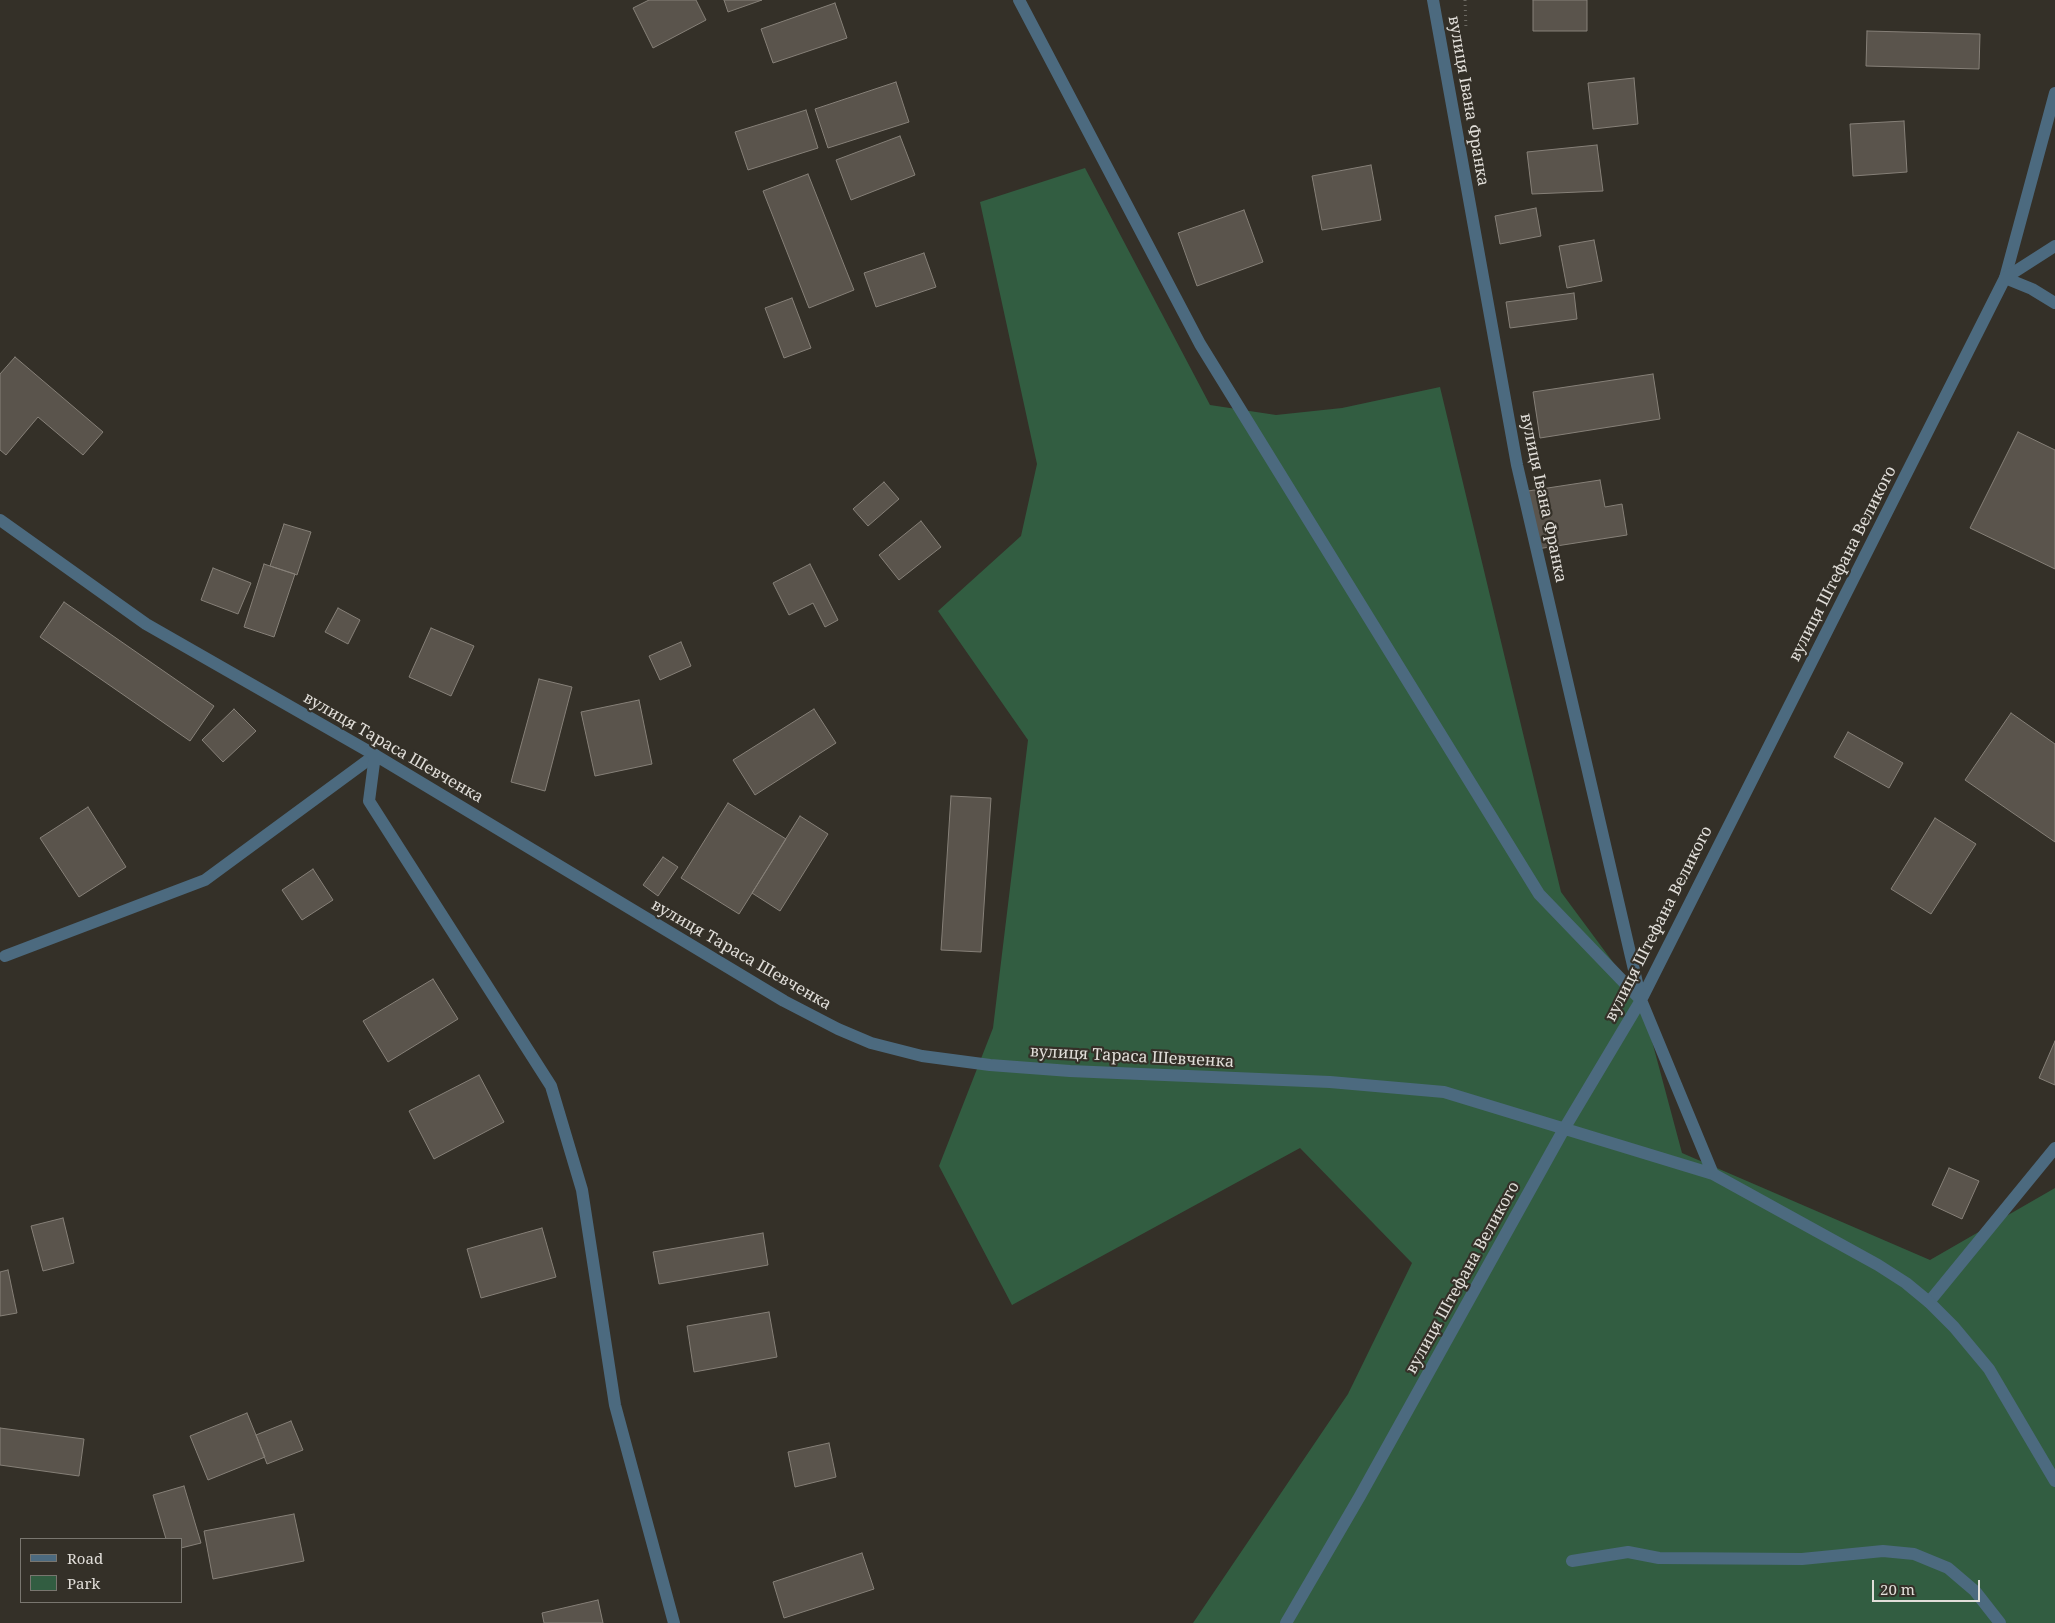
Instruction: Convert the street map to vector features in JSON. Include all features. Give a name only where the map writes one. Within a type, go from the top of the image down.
[{"type":"street","points":[[1019,0],[1200,344],[1539,894],[1641,1000],[1713,1174]]},
{"type":"street","name":"вулиця Івана Франка","points":[[1433,0],[1517,465],[1641,1000]]},
{"type":"street","name":"вулиця Штефана Великого","points":[[1286,1623],[1360,1496],[1564,1129],[1641,1000],[2005,278],[2055,93]]},
{"type":"street","points":[[2005,278],[2055,246]]},
{"type":"street","points":[[2005,278],[2032,289],[2055,303]]},
{"type":"street","name":"вулиця Тараса Шевченка","points":[[0,520],[146,624],[375,755],[784,1001],[838,1029],[898,1051],[948,1060],[1053,1070],[1330,1082],[1444,1092],[1713,1174],[1878,1265],[1906,1283],[1929,1302],[1954,1327],[1989,1369],[2055,1480]]},
{"type":"street","points":[[5,956],[205,880],[375,755]]},
{"type":"street","points":[[375,755],[370,801],[551,1086],[582,1190],[616,1405],[674,1623]]},
{"type":"street","points":[[1929,1302],[2055,1148]]},
{"type":"street","points":[[1572,1561],[1628,1552],[1659,1558],[1802,1559],[1883,1551],[1914,1554],[1948,1568],[1974,1591],[1993,1620]]},
{"type":"green space","points":[[1085,168],[1210,405],[1276,415],[1342,408],[1440,387],[1561,892],[1641,1000],[1682,1153],[1930,1260],[2055,1188],[2055,1623],[1193,1623],[1348,1394],[1412,1263],[1300,1148],[1012,1305],[939,1166],[993,1028],[1028,740],[938,611],[1021,536],[1037,464],[980,202]]},
{"type":"building","points":[[649,0],[696,0],[706,20],[653,48],[633,8]]},
{"type":"building","points":[[724,0],[762,0],[728,12]]},
{"type":"building","points":[[1533,0],[1587,0],[1587,31],[1533,31]]},
{"type":"building","points":[[835,3],[847,38],[773,63],[761,29]]},
{"type":"building","points":[[1867,31],[1980,34],[1979,69],[1866,66]]},
{"type":"building","points":[[1634,78],[1638,124],[1593,129],[1588,83]]},
{"type":"building","points":[[896,82],[909,122],[828,148],[815,109]]},
{"type":"building","points":[[806,110],[818,148],[748,170],[735,132]]},
{"type":"building","points":[[1904,121],[1907,172],[1853,176],[1850,124]]},
{"type":"building","points":[[900,136],[915,175],[851,200],[836,160]]},
{"type":"building","points":[[1597,145],[1603,191],[1532,194],[1527,152]]},
{"type":"building","points":[[1371,165],[1381,220],[1322,230],[1312,176]]},
{"type":"building","points":[[808,174],[854,290],[809,308],[763,191]]},
{"type":"building","points":[[1536,208],[1541,236],[1500,244],[1495,216]]},
{"type":"building","points":[[1244,210],[1263,262],[1197,286],[1178,233]]},
{"type":"building","points":[[1594,240],[1602,281],[1567,288],[1559,246]]},
{"type":"building","points":[[924,253],[936,287],[876,307],[864,273]]},
{"type":"building","points":[[1574,293],[1577,319],[1510,328],[1506,302]]},
{"type":"building","points":[[792,298],[811,348],[784,358],[765,308]]},
{"type":"building","points":[[15,357],[103,432],[83,455],[38,417],[6,455],[0,450],[0,374]]},
{"type":"building","points":[[1653,374],[1660,419],[1540,438],[1533,392]]},
{"type":"building","points":[[2018,432],[2055,450],[2055,569],[1970,528]]},
{"type":"building","points":[[1600,480],[1605,507],[1622,504],[1627,535],[1537,549],[1528,491]]},
{"type":"building","points":[[884,482],[899,499],[868,526],[853,509]]},
{"type":"building","points":[[921,521],[941,547],[899,580],[879,555]]},
{"type":"building","points":[[284,524],[311,532],[297,575],[270,566]]},
{"type":"building","points":[[264,564],[295,574],[274,637],[244,627]]},
{"type":"building","points":[[810,564],[838,620],[825,627],[813,603],[789,615],[773,583]]},
{"type":"building","points":[[213,568],[251,583],[238,614],[201,600]]},
{"type":"building","points":[[64,602],[214,706],[190,741],[40,637]]},
{"type":"building","points":[[338,608],[360,620],[348,644],[325,632]]},
{"type":"building","points":[[431,628],[474,646],[451,696],[409,677]]},
{"type":"building","points":[[681,642],[691,666],[660,680],[649,656]]},
{"type":"building","points":[[539,679],[572,687],[545,791],[511,782]]},
{"type":"building","points":[[639,700],[652,764],[595,776],[581,712]]},
{"type":"building","points":[[234,709],[256,731],[223,762],[202,740]]},
{"type":"building","points":[[814,709],[836,743],[755,795],[733,760]]},
{"type":"building","points":[[2011,713],[2055,744],[2055,842],[1965,780]]},
{"type":"building","points":[[1848,732],[1903,763],[1889,788],[1834,757]]},
{"type":"building","points":[[951,796],[991,798],[981,952],[941,950]]},
{"type":"building","points":[[728,803],[786,839],[739,914],[681,878]]},
{"type":"building","points":[[88,807],[126,867],[79,897],[40,838]]},
{"type":"building","points":[[800,816],[828,834],[780,911],[752,893]]},
{"type":"building","points":[[1935,818],[1976,844],[1931,914],[1891,889]]},
{"type":"building","points":[[663,857],[678,867],[658,896],[643,885]]},
{"type":"building","points":[[313,869],[333,900],[302,920],[282,890]]},
{"type":"building","points":[[433,979],[458,1019],[388,1062],[363,1021]]},
{"type":"building","points":[[2055,1041],[2055,1085],[2039,1078]]},
{"type":"building","points":[[479,1075],[504,1122],[434,1159],[409,1111]]},
{"type":"building","points":[[1949,1168],[1979,1181],[1962,1219],[1932,1205]]},
{"type":"building","points":[[63,1218],[74,1263],[43,1271],[31,1226]]},
{"type":"building","points":[[542,1228],[556,1277],[481,1298],[467,1249]]},
{"type":"building","points":[[763,1233],[768,1265],[659,1284],[653,1252]]},
{"type":"building","points":[[8,1270],[17,1313],[0,1316],[0,1272]]},
{"type":"building","points":[[769,1312],[777,1357],[694,1372],[687,1326]]},
{"type":"building","points":[[247,1413],[265,1457],[208,1480],[190,1436]]},
{"type":"building","points":[[291,1421],[303,1450],[267,1464],[256,1435]]},
{"type":"building","points":[[0,1428],[84,1439],[79,1476],[0,1465]]},
{"type":"building","points":[[829,1443],[836,1477],[795,1487],[788,1452]]},
{"type":"building","points":[[184,1486],[201,1543],[182,1548],[182,1538],[166,1538],[153,1495]]},
{"type":"building","points":[[294,1514],[304,1561],[213,1579],[204,1531]]},
{"type":"building","points":[[862,1553],[874,1589],[784,1618],[773,1582]]},
{"type":"building","points":[[598,1600],[603,1623],[544,1623],[542,1613]]}]
